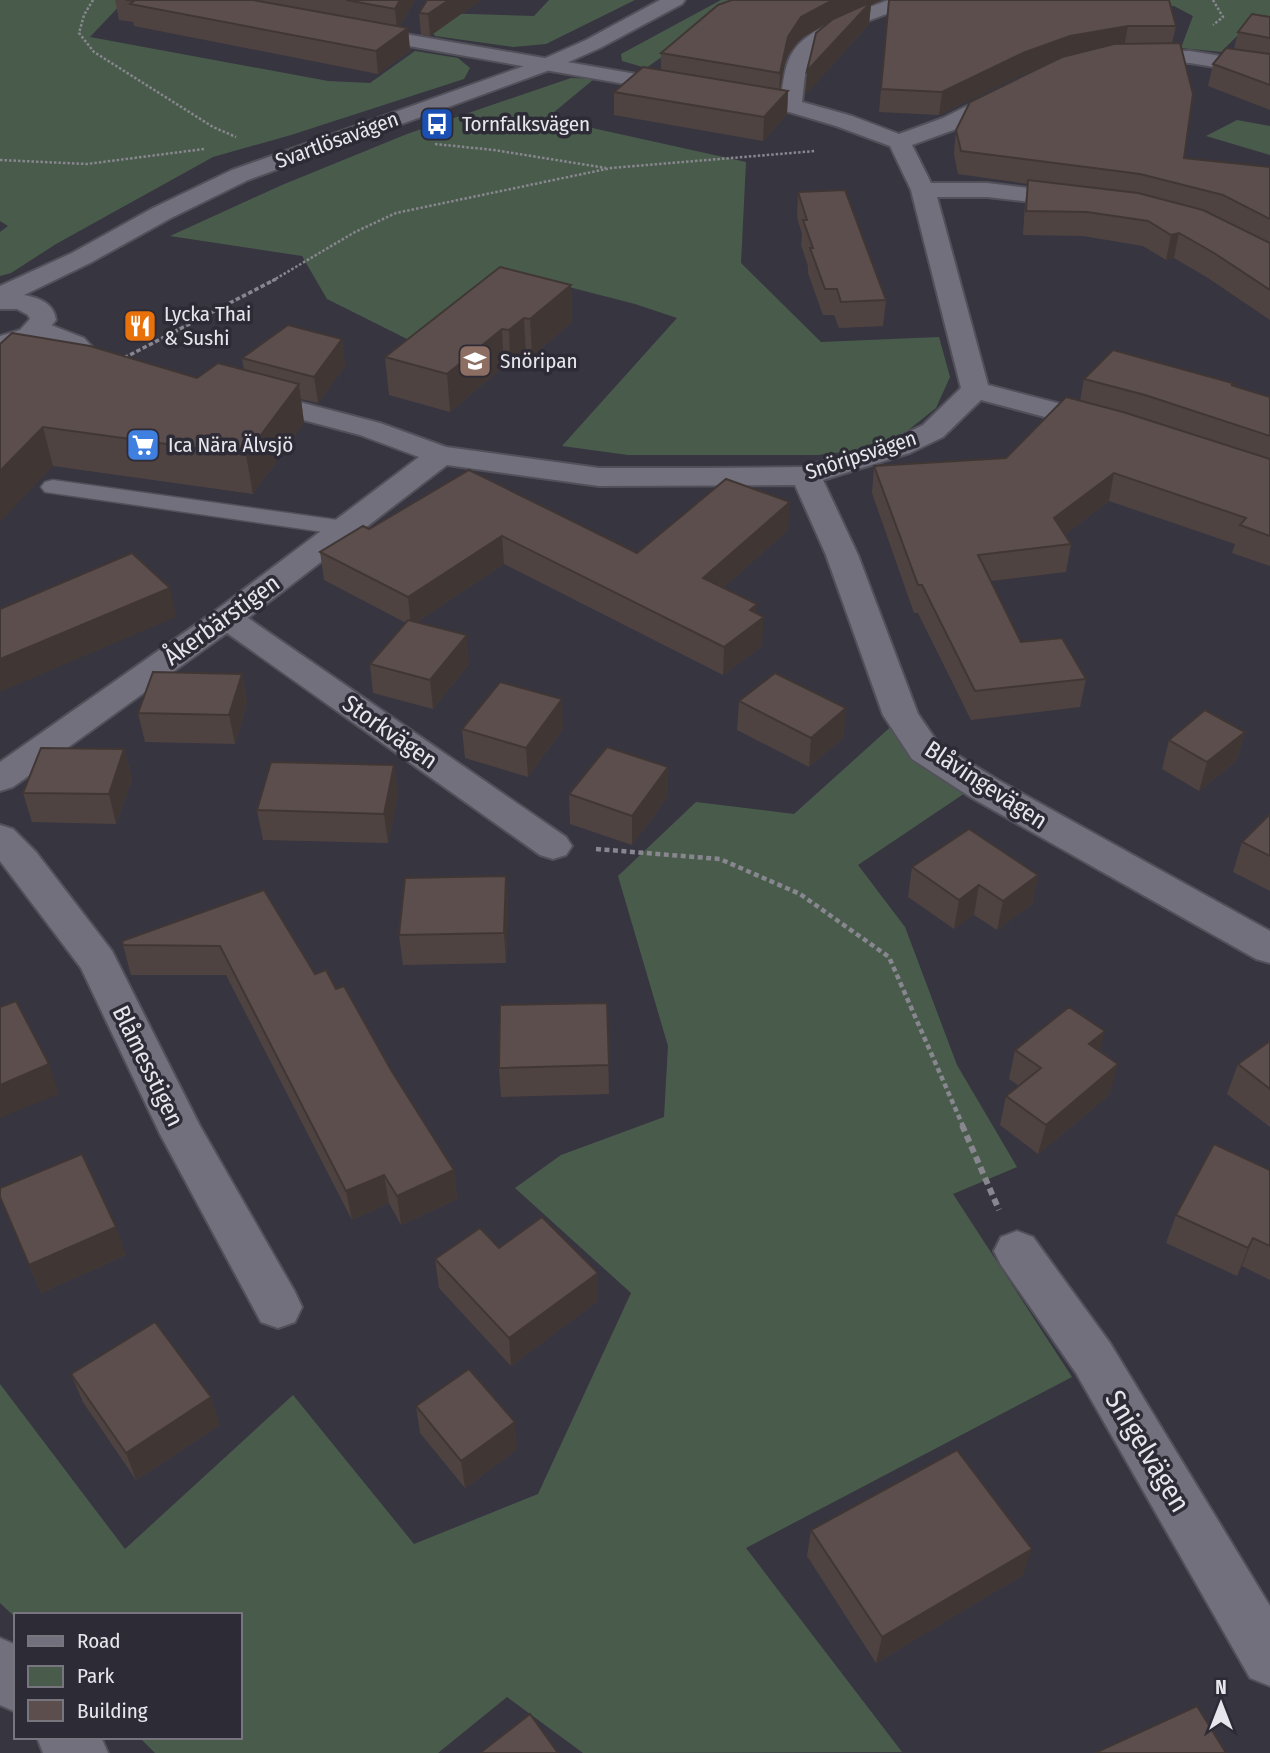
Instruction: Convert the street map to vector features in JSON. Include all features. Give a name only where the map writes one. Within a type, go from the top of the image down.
[{"type":"street","name":"Svartlösavägen","points":[[0,298],[81,258],[162,213],[282,159],[548,64],[593,44],[675,0]]},
{"type":"street","points":[[791,106],[803,50],[843,25],[907,0]]},
{"type":"street","points":[[404,41],[416,20]]},
{"type":"street","points":[[338,29],[791,106],[844,121],[899,142],[951,123],[1027,85]]},
{"type":"street","points":[[1115,59],[1190,57],[1270,70]]},
{"type":"street","points":[[899,142],[923,190],[975,390],[1128,430]]},
{"type":"street","points":[[923,190],[988,190],[1104,203]]},
{"type":"street","name":"Svartlösavägen","points":[[7,343],[37,317],[81,258]]},
{"type":"street","points":[[0,298],[23,302],[37,317],[82,351]]},
{"type":"street","points":[[7,343],[82,351],[117,361]]},
{"type":"street","name":"Snöripsvägen","points":[[224,390],[370,429],[441,455],[599,477],[806,476],[900,447],[933,431],[975,390]]},
{"type":"street","name":"Åkerbärstigen","points":[[0,779],[227,618],[441,455]]},
{"type":"street","name":"Blåvingevägen","points":[[806,476],[842,555],[901,715],[925,751],[997,796],[1270,949]]},
{"type":"street","name":"Storkvägen","points":[[227,618],[553,845]]},
{"type":"street","name":"Blåmesstigen","points":[[0,838],[23,861],[98,961],[182,1134],[278,1307]]},
{"type":"street","name":"Snigelvägen","points":[[1017,1251],[1093,1358],[1270,1658]]},
{"type":"street","points":[[0,1666],[14,1682]]},
{"type":"street","points":[[67,1739],[79,1753]]},
{"type":"lane","points":[[53,487],[345,528]]},
{"type":"path","points":[[93,0],[84,15],[79,33],[94,52],[213,127],[282,159]]},
{"type":"path","points":[[117,361],[287,273],[355,232],[396,213],[611,169],[807,153],[872,141],[899,142]]},
{"type":"path","points":[[0,160],[87,164],[250,144]]},
{"type":"path","points":[[432,144],[494,150],[611,169]]},
{"type":"path","points":[[553,845],[720,859],[800,894],[889,957],[1017,1251]]},
{"type":"green space","points":[[0,0],[125,0],[90,37],[328,81],[370,83],[415,51],[458,58],[470,68],[464,79],[291,135],[213,157],[56,244],[11,273],[0,276],[0,232],[8,226],[0,221]]},
{"type":"green space","points":[[549,0],[635,0],[546,44],[513,47],[435,36],[431,30],[439,13],[534,16]]},
{"type":"green space","points":[[721,0],[759,0],[702,29],[646,68],[622,61],[621,54]]},
{"type":"green space","points":[[1072,0],[1270,0],[1270,17],[1257,16],[1221,52],[1181,48],[1193,16],[1174,6],[1119,6]]},
{"type":"green space","points":[[571,78],[594,79],[547,118],[746,162],[741,263],[821,342],[939,337],[950,377],[936,408],[887,447],[818,455],[628,455],[562,446],[677,318],[635,304],[526,276],[415,343],[327,299],[302,256],[170,236],[282,185],[407,134]]},
{"type":"green space","points":[[1237,120],[1270,126],[1270,155],[1206,136]]},
{"type":"green space","points":[[895,723],[968,791],[858,865],[905,927],[957,1065],[1017,1167],[953,1194],[1072,1377],[746,1548],[902,1752],[583,1753],[507,1697],[438,1753],[155,1753],[141,1739],[242,1739],[242,1613],[14,1613],[14,1616],[0,1603],[0,1384],[125,1549],[293,1395],[414,1544],[538,1494],[631,1293],[515,1188],[561,1155],[664,1117],[668,1046],[618,876],[696,802],[794,814]]},
{"type":"building","points":[[126,0],[253,0],[408,28],[376,51],[130,4],[134,1]]},
{"type":"building","points":[[346,0],[400,0],[395,9]]},
{"type":"building","points":[[427,0],[449,0],[428,14],[419,13]]},
{"type":"building","points":[[732,0],[833,0],[801,17],[788,37],[780,73],[661,53],[718,5]]},
{"type":"building","points":[[889,0],[1169,0],[1176,26],[1128,26],[1070,36],[1023,53],[942,92],[881,89]]},
{"type":"building","points":[[871,2],[807,71],[816,33],[833,19]]},
{"type":"building","points":[[1252,14],[1270,17],[1270,38],[1238,32]]},
{"type":"building","points":[[1180,43],[1193,94],[1184,158],[1270,167],[1270,219],[1223,195],[1140,174],[961,151],[956,130],[970,102],[1062,57],[1114,44]]},
{"type":"building","points":[[1226,48],[1270,54],[1270,85],[1213,64]]},
{"type":"building","points":[[643,67],[788,91],[764,117],[614,92]]},
{"type":"building","points":[[1028,180],[1138,193],[1203,210],[1270,243],[1270,290],[1179,233],[1171,235],[1148,221],[1087,212],[1026,211]]},
{"type":"building","points":[[845,190],[886,300],[841,302],[837,289],[825,289],[810,248],[813,248],[803,220],[807,220],[798,192]]},
{"type":"building","points":[[500,267],[571,285],[530,319],[524,318],[509,330],[502,329],[447,374],[385,357]]},
{"type":"building","points":[[288,325],[342,339],[314,377],[242,358]]},
{"type":"building","points":[[12,333],[90,346],[197,378],[218,363],[299,384],[246,455],[43,427],[0,471],[0,344]]},
{"type":"building","points":[[1113,350],[1236,384],[1231,385],[1270,397],[1270,436],[1145,395],[1084,379]]},
{"type":"building","points":[[1066,397],[1123,412],[1270,459],[1270,536],[1240,525],[1246,518],[1114,473],[1054,518],[1071,544],[978,555],[1021,642],[1062,638],[1086,679],[975,691],[922,585],[918,585],[874,466],[1006,458]]},
{"type":"building","points":[[469,470],[637,553],[726,479],[790,502],[703,578],[757,604],[750,610],[764,617],[724,647],[502,536],[408,597],[320,552],[363,526],[369,529]]},
{"type":"building","points":[[132,553],[170,588],[0,659],[0,609]]},
{"type":"building","points":[[408,620],[467,635],[430,680],[370,664]]},
{"type":"building","points":[[153,672],[242,674],[229,715],[138,713]]},
{"type":"building","points":[[775,673],[846,708],[811,738],[739,701]]},
{"type":"building","points":[[500,682],[562,699],[526,748],[462,729]]},
{"type":"building","points":[[1205,710],[1245,732],[1207,762],[1169,740]]},
{"type":"building","points":[[607,747],[668,767],[632,816],[569,794]]},
{"type":"building","points":[[41,748],[124,749],[109,794],[23,793]]},
{"type":"building","points":[[271,762],[394,765],[384,814],[257,810]]},
{"type":"building","points":[[1270,814],[1270,856],[1242,842]]},
{"type":"building","points":[[969,829],[1038,875],[1003,901],[979,885],[959,900],[912,867]]},
{"type":"building","points":[[506,876],[504,933],[399,935],[405,878]]},
{"type":"building","points":[[264,890],[315,974],[326,970],[336,989],[344,986],[391,1070],[454,1170],[397,1196],[384,1175],[346,1191],[220,946],[123,945],[122,941]]},
{"type":"building","points":[[16,1001],[49,1064],[0,1085],[0,1007]]},
{"type":"building","points":[[607,1003],[609,1065],[499,1068],[500,1005]]},
{"type":"building","points":[[1069,1007],[1105,1031],[1089,1044],[1118,1064],[1046,1125],[1006,1096],[1041,1068],[1015,1050]]},
{"type":"building","points":[[1270,1041],[1270,1089],[1238,1064]]},
{"type":"building","points":[[1214,1144],[1270,1170],[1270,1246],[1253,1238],[1248,1248],[1176,1215]]},
{"type":"building","points":[[82,1154],[116,1227],[29,1265],[0,1197],[0,1188]]},
{"type":"building","points":[[542,1217],[598,1273],[509,1338],[435,1259],[480,1228],[499,1248]]},
{"type":"building","points":[[155,1322],[211,1397],[126,1453],[71,1374]]},
{"type":"building","points":[[469,1369],[515,1422],[461,1461],[416,1406]]},
{"type":"building","points":[[957,1450],[1032,1549],[882,1637],[811,1530]]},
{"type":"building","points":[[1197,1706],[1226,1753],[1095,1753]]},
{"type":"building","points":[[530,1714],[558,1753],[480,1753]]},
{"type":"place","name":"Tornfalksvägen","points":[[437,124]]},
{"type":"place","name":"Lycka Thai & Sushi","points":[[140,326]]},
{"type":"place","name":"Snöripan","points":[[475,361]]},
{"type":"place","name":"Ica Nära Älvsjö","points":[[143,445]]}]
